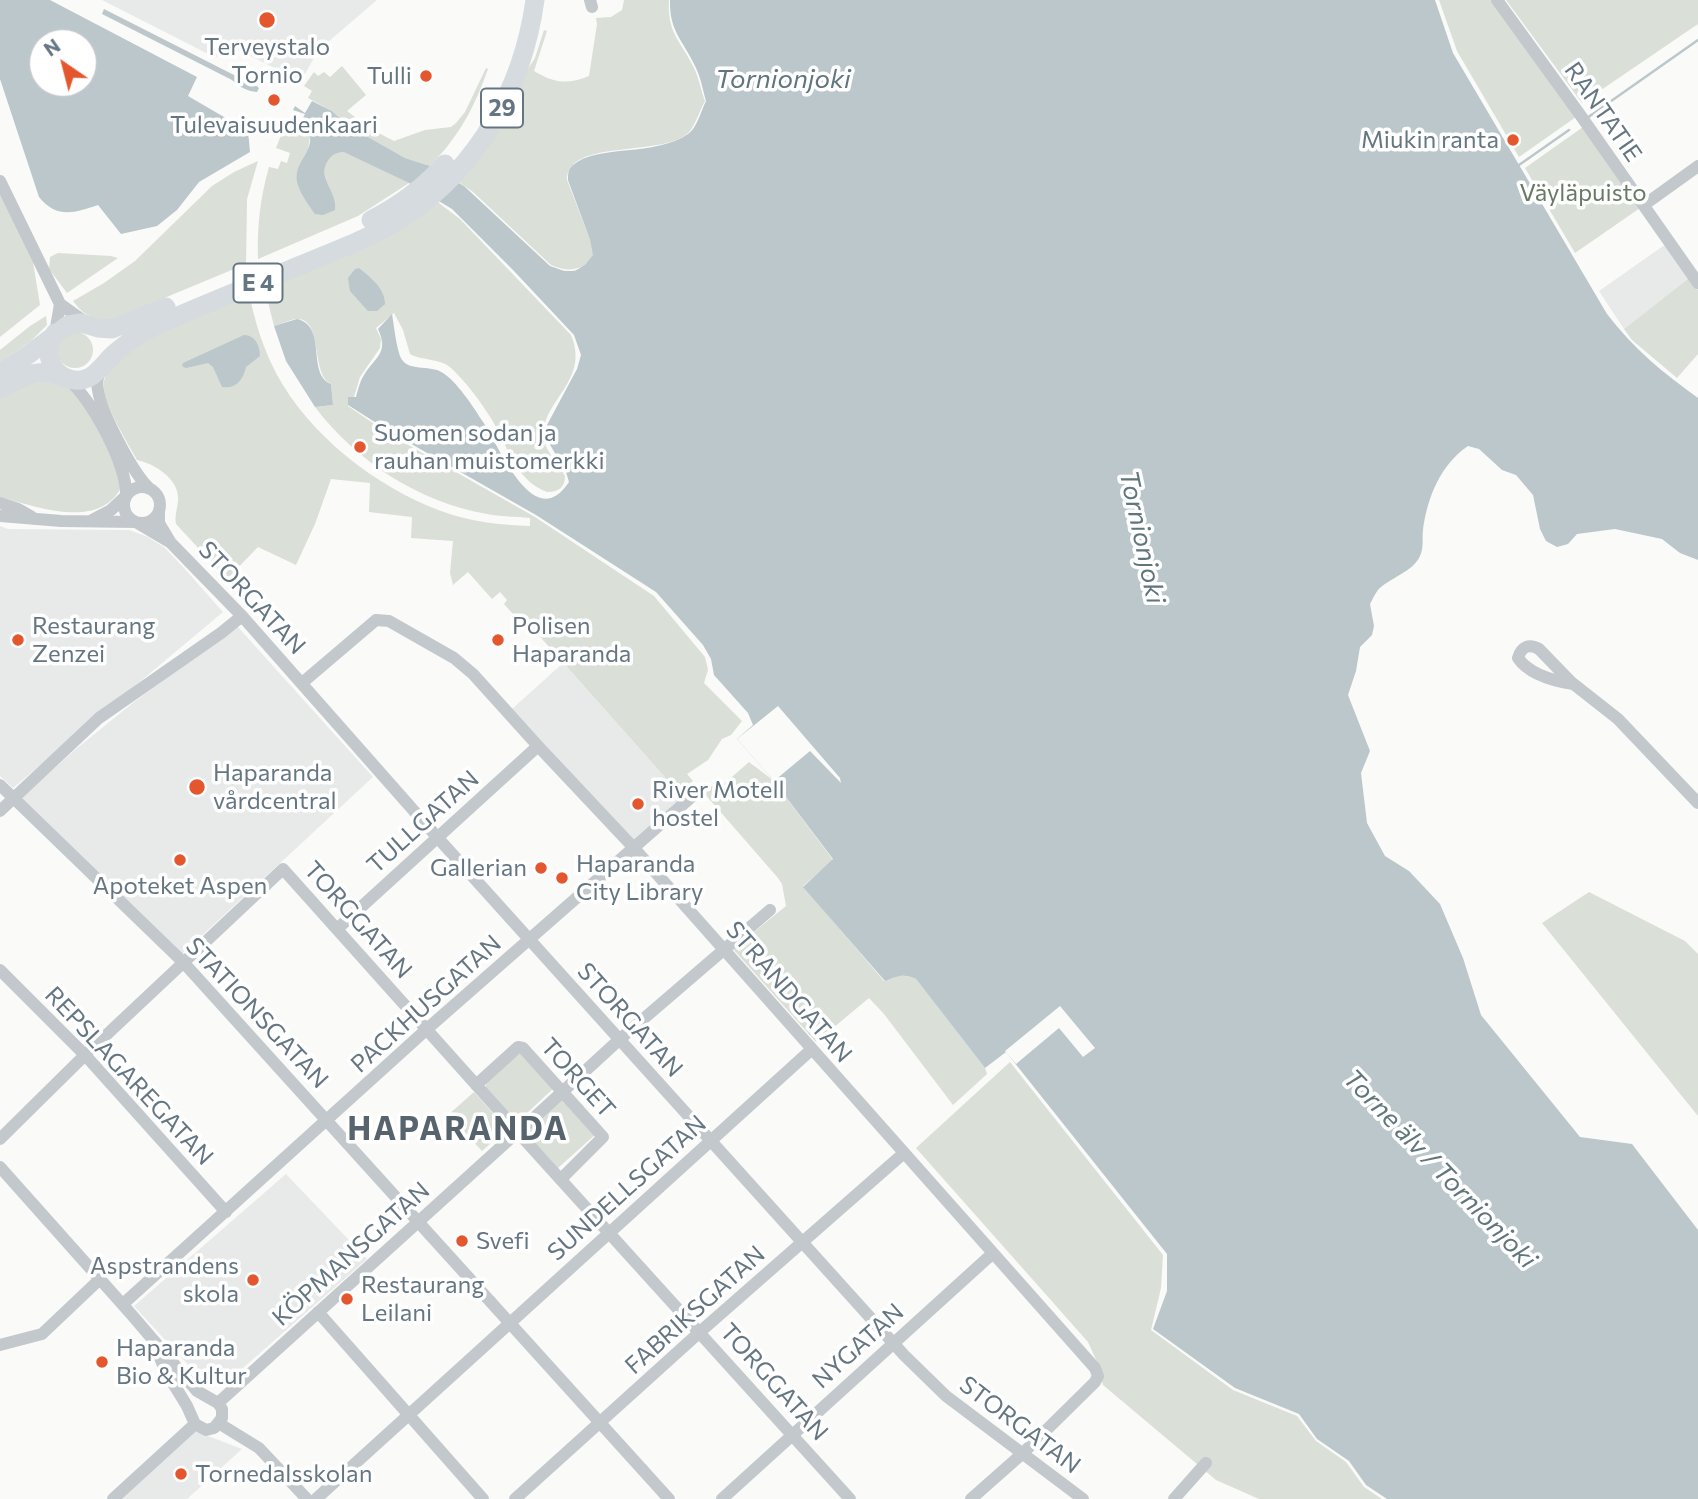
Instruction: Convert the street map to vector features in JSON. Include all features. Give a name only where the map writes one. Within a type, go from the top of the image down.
[{"type":"highway","name":"29","points":[[459,158],[495,94],[514,43],[522,0]]},
{"type":"highway","name":"29","points":[[459,158],[495,121],[512,87],[526,47],[535,0]]},
{"type":"highway","name":"E 4","points":[[0,388],[43,371],[75,380],[95,374],[129,342],[150,328],[364,239],[438,181],[459,158]]},
{"type":"highway","name":"E 4","points":[[0,373],[70,324],[105,330],[124,325],[411,203]]},
{"type":"highway","points":[[92,326],[105,343],[106,355],[102,366]]},
{"type":"highway","points":[[55,333],[50,343],[49,357],[54,368],[63,377]]},
{"type":"street","name":"RANTATIE","points":[[1497,0],[1698,283]]},
{"type":"street","points":[[1644,205],[1698,166]]},
{"type":"street","points":[[0,181],[60,304],[92,326]]},
{"type":"street","points":[[55,333],[60,304]]},
{"type":"street","name":"STORGATAN","points":[[102,366],[97,381],[99,397],[132,468],[159,500],[159,523],[171,543],[242,616],[928,1381],[1083,1499]]},
{"type":"street","points":[[63,377],[81,391],[94,410],[123,473],[126,496],[124,509],[130,518],[136,522],[150,521],[159,510]]},
{"type":"street","points":[[92,520],[111,510],[137,487],[150,489]]},
{"type":"street","name":"STORGATAN","points":[[0,503],[32,517]]},
{"type":"street","name":"STORGATAN","points":[[0,516],[61,521],[136,522],[171,543]]},
{"type":"street","points":[[0,810],[99,718],[242,616]]},
{"type":"street","name":"STRANDGATAN","points":[[302,683],[376,620],[385,620],[454,657],[473,674],[633,847],[1095,1368],[1095,1382],[1023,1454]]},
{"type":"street","points":[[1573,684],[1618,719],[1698,803]]},
{"type":"street","name":"TULLGATAN","points":[[337,929],[537,746]]},
{"type":"street","name":"STATIONSGATAN","points":[[0,785],[184,963],[669,1499]]},
{"type":"street","name":"PACKHUSGATAN","points":[[123,1304],[427,1029],[696,793]]},
{"type":"street","name":"TORGGATAN","points":[[184,963],[284,869],[850,1499]]},
{"type":"street","name":"KÖPMANSGATAN","points":[[213,1401],[318,1312],[620,1039],[770,910]]},
{"type":"street","points":[[0,1139],[184,963]]},
{"type":"street","name":"REPSLAGAREGATAN","points":[[0,970],[86,1055],[226,1212]]},
{"type":"street","name":"TORGET","points":[[477,1085],[518,1047],[523,1048],[563,1091],[603,1137],[561,1179]]},
{"type":"street","name":"SUNDELLSGATAN","points":[[316,1499],[812,1049]]},
{"type":"street","name":"FABRIKSGATAN","points":[[515,1499],[904,1153]]},
{"type":"street","points":[[0,1167],[197,1391],[213,1401],[223,1413],[220,1424],[206,1430],[193,1420],[165,1370],[154,1343]]},
{"type":"street","name":"NYGATAN","points":[[722,1499],[992,1254]]},
{"type":"street","points":[[0,1345],[42,1334],[100,1279]]},
{"type":"street","points":[[318,1312],[484,1499]]},
{"type":"street","points":[[113,1499],[193,1420],[196,1403],[213,1401]]},
{"type":"street","points":[[220,1424],[258,1448],[307,1499]]},
{"type":"street","points":[[971,1499],[1023,1454]]},
{"type":"street","points":[[1174,1499],[1206,1463]]},
{"type":"shaded area","points":[[102,0],[377,0],[328,42],[314,58],[301,81],[224,43],[216,58]]},
{"type":"shaded area","points":[[1666,244],[1689,278],[1624,329],[1599,291]]},
{"type":"shaded area","points":[[0,526],[8,529],[129,530],[148,537],[165,548],[223,612],[13,788],[0,776]]},
{"type":"shaded area","name":"Haparanda vårdcentral","points":[[237,626],[373,777],[182,954],[21,798],[134,702]]},
{"type":"shaded area","points":[[563,663],[687,802],[636,844],[512,709]]},
{"type":"shaded area","name":"Aspstrandens skola","points":[[286,1174],[367,1259],[227,1382],[218,1378],[203,1381],[134,1306]]},
{"type":"shaded area","name":"Tornedalsskolan","points":[[195,1431],[242,1449],[187,1499],[121,1499]]},
{"type":"green space","points":[[624,0],[669,0],[670,21],[694,68],[705,101],[692,128],[678,139],[660,144],[583,158],[571,169],[583,159],[648,149],[667,339],[550,266],[566,271],[582,267],[566,269],[551,265],[473,192],[456,180],[535,58],[544,30],[547,31],[534,71],[554,80],[574,81],[589,76],[596,18],[611,17],[622,10]]},
{"type":"green space","name":"Väyläpuisto","points":[[1439,0],[1491,0],[1576,117],[1519,157],[1457,51]]},
{"type":"green space","points":[[1506,0],[1698,0],[1698,24],[1582,103]]},
{"type":"green space","points":[[342,66],[366,95],[347,111],[369,128],[394,141],[425,130],[451,127],[465,112],[486,68],[488,69],[465,120],[430,166],[405,158],[347,125],[332,111],[308,98],[312,91],[304,86],[314,72],[318,76],[324,72],[330,77]]},
{"type":"green space","points":[[293,126],[310,136],[308,150],[336,203],[325,172],[325,164],[334,153],[344,151],[409,183],[358,216],[258,259],[260,213],[269,167],[278,169],[281,161],[287,163],[290,153],[276,148],[283,130],[289,133]]},
{"type":"green space","name":"Väyläpuisto","points":[[1583,127],[1640,208],[1575,253],[1525,168]]},
{"type":"green space","points":[[258,161],[247,199],[246,264],[109,321],[89,316],[73,301],[135,261],[212,186]]},
{"type":"green space","points":[[0,193],[33,262],[40,305],[0,337]]},
{"type":"green space","points":[[435,200],[460,219],[571,335],[575,366],[549,413],[544,438],[565,476],[564,484],[558,490],[547,492],[527,479],[488,413],[457,374],[447,365],[410,354],[403,330],[394,313],[376,328],[381,339],[380,348],[360,377],[354,397],[348,397],[348,406],[389,434],[535,517],[654,596],[705,657],[708,670],[704,683],[742,721],[731,735],[722,739],[708,760],[687,774],[693,781],[679,793],[526,621],[522,624],[504,604],[507,600],[500,592],[492,599],[468,572],[453,585],[450,573],[453,541],[411,538],[412,517],[369,512],[370,483],[331,479],[315,524],[296,565],[258,547],[227,579],[176,524],[177,489],[169,477],[157,468],[137,460],[110,410],[104,381],[112,367],[126,353],[191,316],[249,292],[260,334],[276,373],[307,417],[346,456],[392,488],[441,511],[485,522],[530,526],[530,518],[487,514],[437,500],[391,477],[370,462],[332,427],[315,407],[333,405],[331,384],[321,369],[310,327],[305,321],[296,319],[274,326],[268,302],[263,302],[260,288]]},
{"type":"green space","points":[[58,253],[118,258],[67,293],[49,269],[50,257]]},
{"type":"green space","points":[[1689,278],[1698,290],[1698,354],[1677,378],[1632,340],[1624,329]]},
{"type":"green space","points":[[46,316],[47,325],[30,342],[0,362],[0,350]]},
{"type":"green space","points":[[75,332],[88,337],[93,350],[88,363],[75,368],[62,363],[57,350],[62,337]]},
{"type":"green space","points":[[33,379],[57,382],[70,390],[90,414],[98,430],[113,462],[121,488],[111,501],[98,509],[82,512],[48,510],[0,497],[0,396]]},
{"type":"green space","points":[[749,762],[774,781],[833,860],[803,886],[884,981],[900,976],[916,979],[985,1068],[987,1074],[953,1105],[869,998],[816,1042],[733,949],[786,906],[782,884],[778,878],[704,793],[712,786],[717,790]]},
{"type":"green space","points":[[1589,892],[1685,941],[1698,954],[1698,1116],[1542,923]]},
{"type":"green space","points":[[522,1052],[555,1087],[527,1113],[511,1115],[486,1090],[486,1080]]},
{"type":"green space","points":[[1010,1062],[1163,1255],[1161,1288],[1151,1330],[1233,1390],[1297,1416],[1316,1441],[1346,1462],[1364,1487],[1382,1499],[1259,1499],[1216,1480],[1103,1385],[1088,1342],[916,1148]]},
{"type":"green space","points":[[474,1092],[507,1129],[482,1151],[448,1115]]},
{"type":"green space","points":[[563,1098],[596,1134],[558,1168],[530,1137],[530,1129]]},
{"type":"water","points":[[0,0],[50,0],[197,77],[188,96],[248,131],[250,152],[199,182],[177,210],[157,226],[121,234],[98,205],[66,212],[52,209],[39,197],[0,79]]},
{"type":"water","points":[[670,0],[1435,0],[1453,53],[1607,314],[1649,359],[1698,398],[1698,560],[1680,553],[1662,539],[1615,529],[1577,534],[1568,544],[1557,547],[1546,541],[1540,529],[1533,495],[1516,475],[1502,470],[1479,449],[1468,446],[1458,453],[1443,472],[1432,494],[1417,562],[1378,590],[1370,604],[1374,626],[1372,635],[1360,647],[1348,695],[1370,751],[1361,773],[1367,823],[1385,856],[1409,871],[1440,904],[1463,958],[1481,1015],[1580,1137],[1632,1144],[1698,1230],[1698,1499],[1387,1499],[1366,1485],[1349,1461],[1317,1439],[1299,1414],[1235,1388],[1153,1329],[1167,1291],[1167,1254],[1006,1052],[985,1068],[916,979],[900,976],[885,981],[803,887],[833,859],[774,781],[737,739],[753,725],[748,713],[714,675],[711,659],[703,645],[656,592],[536,515],[348,405],[348,397],[356,397],[363,377],[380,354],[382,344],[378,329],[392,314],[397,346],[403,361],[411,366],[433,369],[448,377],[474,407],[518,479],[530,492],[542,498],[556,496],[569,482],[546,438],[547,425],[577,369],[581,355],[574,335],[452,209],[409,183],[344,152],[337,153],[329,159],[324,172],[335,210],[323,215],[315,214],[302,195],[297,178],[310,136],[298,128],[305,114],[293,110],[295,106],[305,113],[312,101],[332,111],[347,125],[405,158],[430,166],[464,186],[550,266],[564,271],[575,271],[585,265],[593,255],[590,239],[568,180],[571,167],[597,155],[660,146],[675,141],[691,131],[706,101],[698,72],[672,20]]},
{"type":"water","points":[[104,9],[234,75],[245,76],[259,88],[257,92],[243,88],[102,14]]},
{"type":"water","points":[[359,268],[376,283],[382,293],[385,304],[377,311],[368,311],[350,291],[348,278]]},
{"type":"water","points":[[297,319],[306,323],[312,331],[320,371],[324,379],[331,384],[333,405],[315,407],[286,361],[274,326]]},
{"type":"water","points":[[244,335],[256,342],[260,356],[246,367],[241,380],[235,385],[222,387],[213,367],[208,363],[186,368],[182,366],[183,363]]},
{"type":"pier","points":[[778,706],[840,778],[841,783],[810,751],[774,781],[737,739]]},
{"type":"pier","points":[[1060,1006],[1095,1048],[1083,1057],[1059,1028],[1016,1064],[1005,1051]]},
{"type":"waterway","points":[[1587,118],[1698,40]]},
{"type":"waterway","points":[[1519,165],[1569,130]]},
{"type":"place","name":"Terveystalo Tornio","points":[[267,20]]},
{"type":"place","name":"Tulli","points":[[426,76]]},
{"type":"place","name":"Tulevaisuudenkaari","points":[[274,100]]},
{"type":"place","name":"Miukin ranta","points":[[1513,140]]},
{"type":"place","name":"Suomen sodan ja rauhan muistomerkki","points":[[360,447]]},
{"type":"place","name":"Restaurang Zenzei","points":[[18,640]]},
{"type":"place","name":"Polisen Haparanda","points":[[498,640]]},
{"type":"place","name":"Haparanda vårdcentral","points":[[197,787]]},
{"type":"place","name":"River Motell hostel","points":[[638,804]]},
{"type":"place","name":"Apoteket Aspen","points":[[180,860]]},
{"type":"place","name":"Gallerian","points":[[541,868]]},
{"type":"place","name":"Haparanda City Library","points":[[562,878]]},
{"type":"place","name":"Svefi","points":[[462,1241]]},
{"type":"place","name":"Aspstrandens skola","points":[[253,1280]]},
{"type":"place","name":"Restaurang Leilani","points":[[347,1299]]},
{"type":"place","name":"Haparanda Bio & Kultur","points":[[102,1362]]},
{"type":"place","name":"Tornedalsskolan","points":[[181,1474]]},
{"type":"district","name":"HAPARANDA","points":[[458,1129]]},
{"type":"water label","name":"Tornionjoki","points":[[783,79]]},
{"type":"water label","name":"Tornionjoki","points":[[1142,537]]},
{"type":"water label","name":"Torne älv / Tornionjoki","points":[[1440,1169]]}]
